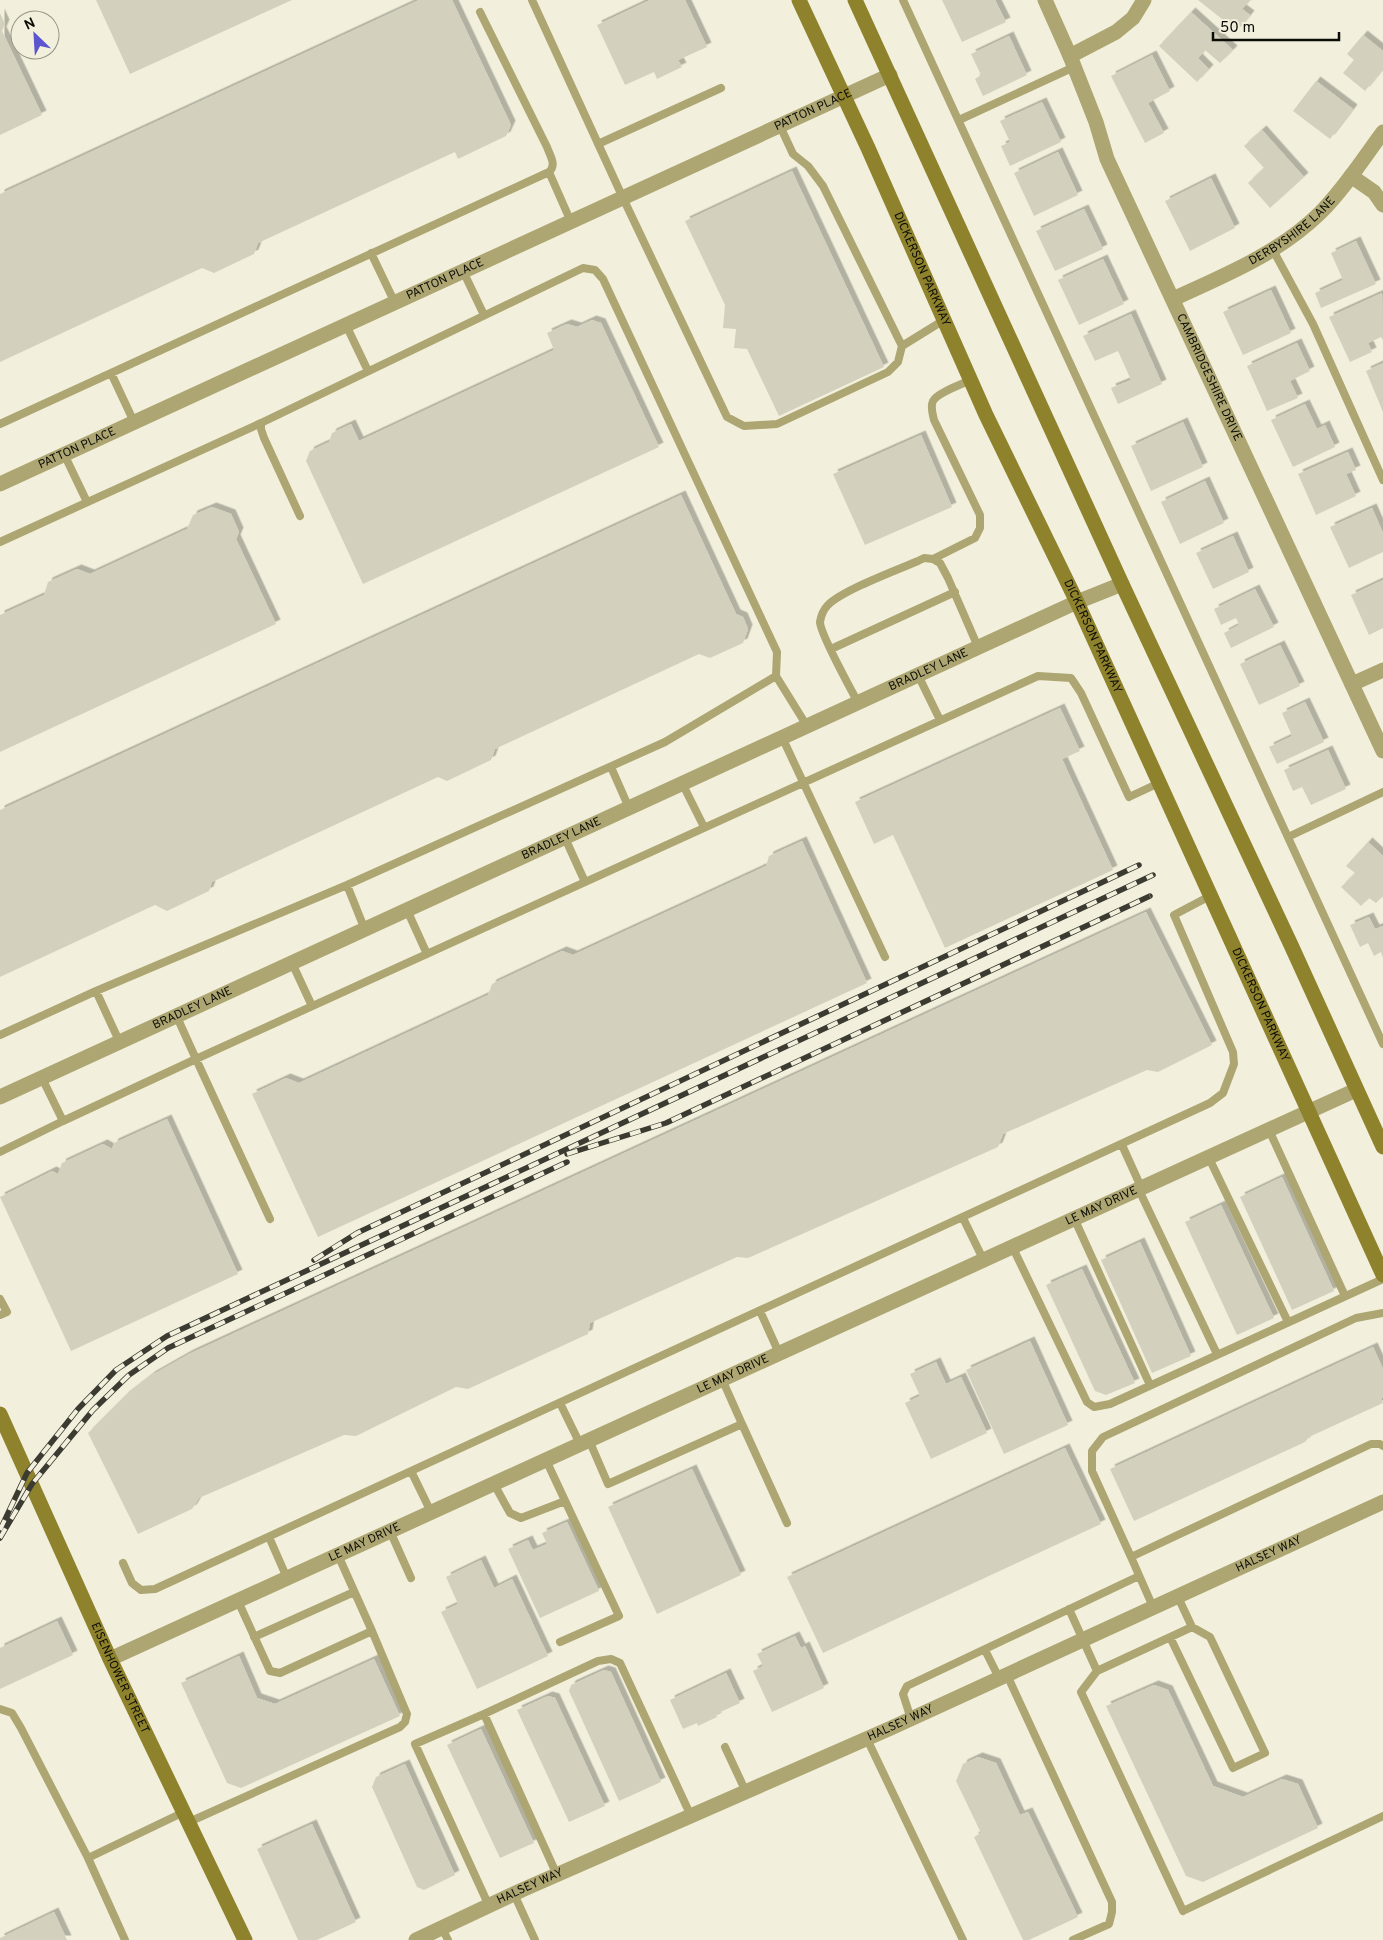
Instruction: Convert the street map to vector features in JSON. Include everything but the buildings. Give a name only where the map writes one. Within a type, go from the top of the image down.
[{"type":"main road","name":"DICKERSON PARKWAY","points":[[799,0],[971,380],[1077,602],[1383,1277]]},
{"type":"main road","points":[[856,0],[1122,584],[1383,1147]]},
{"type":"main road","name":"EISENHOWER STREET","points":[[0,1414],[110,1659],[245,1940]]},
{"type":"street","name":"CAMBRIDGESHIRE DRIVE","points":[[1045,0],[1096,122],[1107,159],[1383,751]]},
{"type":"street","points":[[1072,61],[1116,32],[1133,18],[1144,0]]},
{"type":"street","name":"PATTON PLACE","points":[[0,484],[890,75]]},
{"type":"street","name":"DERBYSHIRE LANE","points":[[1173,300],[1254,261],[1298,233],[1321,212],[1351,176],[1383,132]]},
{"type":"street","points":[[1351,176],[1374,192],[1383,205]]},
{"type":"street","name":"BRADLEY LANE","points":[[0,1097],[978,647],[1077,602],[1122,584]]},
{"type":"street","points":[[1352,684],[1383,670]]},
{"type":"street","name":"LE MAY DRIVE","points":[[110,1659],[1356,1090]]},
{"type":"street","name":"HALSEY WAY","points":[[416,1940],[445,1934],[489,1906],[514,1894],[867,1739],[1383,1502]]},
{"type":"lane","points":[[532,0],[727,417],[744,426],[777,424],[888,372],[898,362],[902,346],[823,186],[808,166],[793,154],[780,126]]},
{"type":"lane","points":[[903,0],[1383,1044]]},
{"type":"lane","points":[[0,424],[553,169],[554,164],[480,12]]},
{"type":"lane","points":[[959,120],[1072,61]]},
{"type":"lane","points":[[598,144],[721,88]]},
{"type":"lane","points":[[549,172],[571,222]]},
{"type":"lane","points":[[1273,250],[1313,324],[1383,480]]},
{"type":"lane","points":[[371,253],[395,303]]},
{"type":"lane","points":[[0,542],[261,422],[583,268],[595,270],[603,278],[777,652],[776,676],[806,726]]},
{"type":"lane","points":[[464,271],[484,315]]},
{"type":"lane","points":[[902,346],[944,320]]},
{"type":"lane","points":[[346,325],[368,371]]},
{"type":"lane","points":[[111,372],[134,422]]},
{"type":"lane","points":[[933,559],[975,538],[980,528],[980,515],[934,420],[931,406],[932,401],[940,395],[971,380]]},
{"type":"lane","points":[[261,422],[264,438],[300,516]]},
{"type":"lane","points":[[64,454],[87,502]]},
{"type":"lane","points":[[858,702],[831,650],[820,622],[822,613],[829,604],[851,591],[924,558],[933,559],[940,563],[955,592],[978,647]]},
{"type":"lane","points":[[831,650],[955,592]]},
{"type":"lane","points":[[918,675],[940,720]]},
{"type":"lane","points":[[0,1035],[96,991],[347,886],[611,767],[665,742],[776,676]]},
{"type":"lane","points":[[0,1152],[196,1059],[1038,676],[1071,678],[1081,693],[1129,797],[1159,783]]},
{"type":"lane","points":[[782,737],[885,957]]},
{"type":"lane","points":[[611,767],[629,808]]},
{"type":"lane","points":[[682,783],[704,827]]},
{"type":"lane","points":[[1288,837],[1383,792]]},
{"type":"lane","points":[[564,838],[585,882]]},
{"type":"lane","points":[[347,886],[365,930]]},
{"type":"lane","points":[[123,1563],[132,1584],[141,1590],[155,1589],[1210,1103],[1224,1093],[1234,1064],[1233,1052],[1174,915],[1210,896]]},
{"type":"lane","points":[[407,910],[427,954]]},
{"type":"lane","points":[[292,963],[312,1006]]},
{"type":"lane","points":[[96,991],[120,1043]]},
{"type":"lane","points":[[176,1017],[270,1219]]},
{"type":"lane","points":[[42,1078],[63,1122]]},
{"type":"lane","points":[[1269,1130],[1345,1296]]},
{"type":"lane","points":[[1122,1145],[1218,1354]]},
{"type":"lane","points":[[1208,1156],[1288,1322]]},
{"type":"lane","points":[[963,1218],[983,1259]]},
{"type":"lane","points":[[1074,1218],[1150,1386]]},
{"type":"lane","points":[[1012,1246],[1087,1402],[1094,1407],[1110,1404],[1383,1277]]},
{"type":"lane","points":[[0,1299],[6,1312],[0,1315]]},
{"type":"lane","points":[[760,1311],[779,1353]]},
{"type":"lane","points":[[1153,1606],[1092,1471],[1092,1451],[1103,1437],[1356,1318],[1383,1313]]},
{"type":"lane","points":[[722,1379],[787,1523]]},
{"type":"lane","points":[[560,1403],[608,1484],[742,1424]]},
{"type":"lane","points":[[1132,1557],[1371,1444],[1383,1446]]},
{"type":"lane","points":[[546,1460],[619,1616],[560,1642]]},
{"type":"lane","points":[[412,1471],[431,1512]]},
{"type":"lane","points":[[494,1484],[510,1512],[521,1518],[565,1500]]},
{"type":"lane","points":[[390,1531],[411,1578]]},
{"type":"lane","points":[[269,1537],[287,1578]]},
{"type":"lane","points":[[88,1858],[400,1727],[405,1722],[407,1714],[338,1555]]},
{"type":"lane","points":[[911,1719],[904,1694],[907,1686],[1139,1576]]},
{"type":"lane","points":[[254,1637],[354,1592]]},
{"type":"lane","points":[[1170,1637],[1233,1768],[1265,1753],[1210,1637],[1192,1627],[1177,1595]]},
{"type":"lane","points":[[238,1601],[270,1671],[280,1673],[372,1631]]},
{"type":"lane","points":[[1069,1609],[1097,1671]]},
{"type":"lane","points":[[1192,1627],[1097,1671],[1081,1692],[1183,1911],[1383,1816]]},
{"type":"lane","points":[[985,1650],[1003,1677],[1112,1902],[1109,1924],[1073,1940]]},
{"type":"lane","points":[[489,1906],[416,1744],[598,1661],[611,1660],[620,1663],[691,1816]]},
{"type":"lane","points":[[0,1709],[12,1714],[22,1728],[88,1858],[125,1940]]},
{"type":"lane","points":[[484,1714],[557,1875]]},
{"type":"lane","points":[[867,1739],[964,1940]]},
{"type":"lane","points":[[725,1748],[746,1792]]},
{"type":"lane","points":[[514,1894],[535,1940]]},
{"type":"railway","points":[[314,1260],[357,1233],[1139,865]]},
{"type":"railway","points":[[0,1530],[27,1473],[78,1409],[116,1370],[167,1336],[1153,875]]},
{"type":"railway","points":[[567,1154],[666,1123],[1150,896]]},
{"type":"railway","points":[[0,1538],[32,1484],[93,1410],[129,1375],[168,1348],[567,1162]]}]
